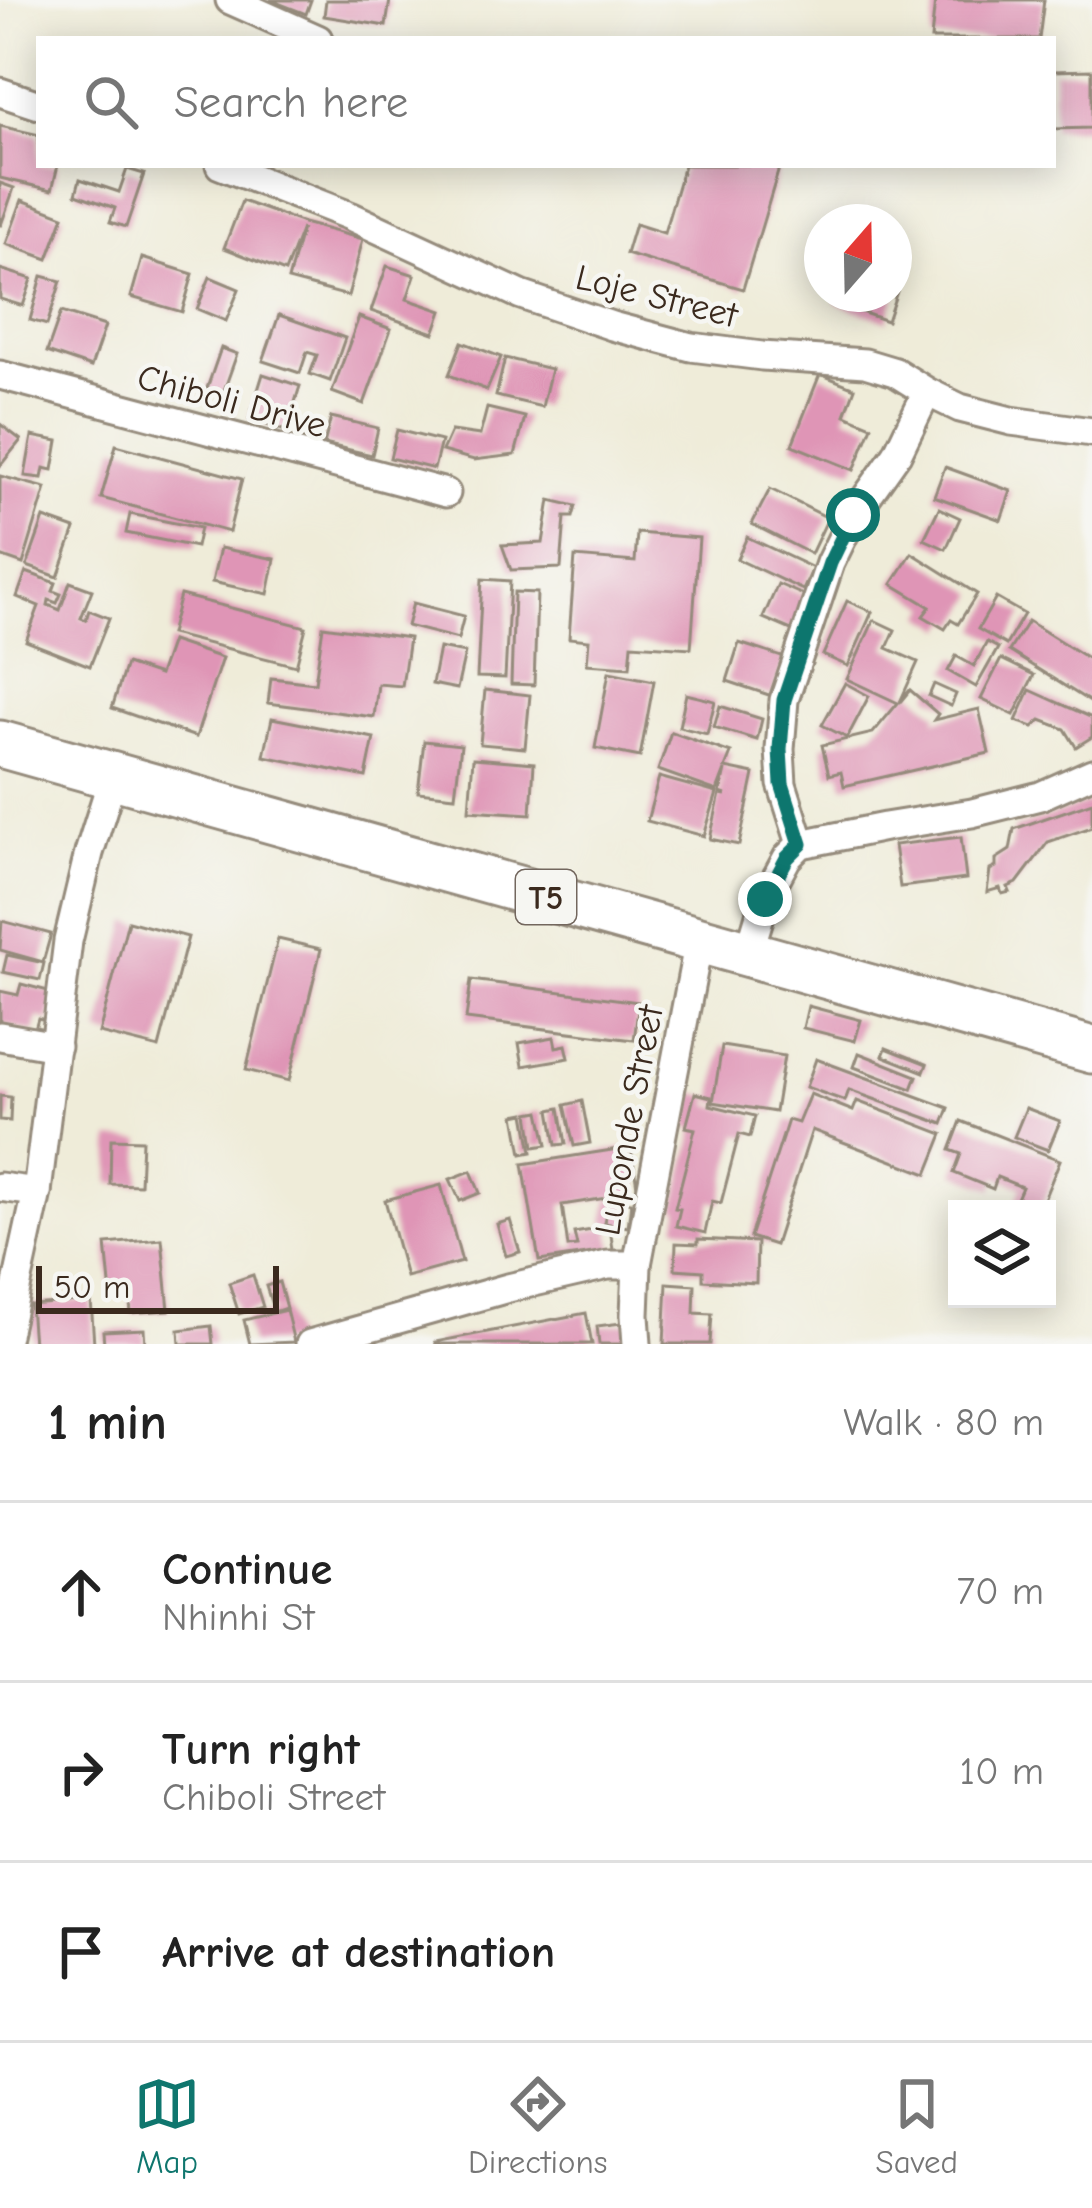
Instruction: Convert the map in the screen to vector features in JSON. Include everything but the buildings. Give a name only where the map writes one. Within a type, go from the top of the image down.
[{"type":"highway","name":"T5","points":[[0,744],[1092,1050]]},
{"type":"street","points":[[230,0],[311,36]]},
{"type":"street","points":[[0,92],[36,104]]},
{"type":"street","name":"Loje Street","points":[[228,168],[350,216],[521,295],[611,326],[691,347],[865,363],[895,372],[960,408],[1011,421],[1092,432]]},
{"type":"street","name":"Chiboli Drive","points":[[0,375],[446,493]]},
{"type":"street","points":[[801,844],[782,784],[784,700],[830,563],[853,515],[897,454],[927,392]]},
{"type":"street","points":[[749,952],[765,899],[787,858],[801,844],[972,813],[1040,796],[1092,773]]},
{"type":"street","points":[[4,1344],[37,1192],[68,941],[113,777]]},
{"type":"street","name":"Luponde Street","points":[[310,1344],[508,1288],[608,1265],[637,1264],[699,940]]},
{"type":"street","points":[[0,1036],[56,1046]]},
{"type":"street","points":[[0,1187],[37,1192]]},
{"type":"street","points":[[637,1264],[637,1344]]},
{"type":"route","points":[[765,899],[792,850],[801,844],[782,784],[784,700],[830,563],[853,515]]}]
